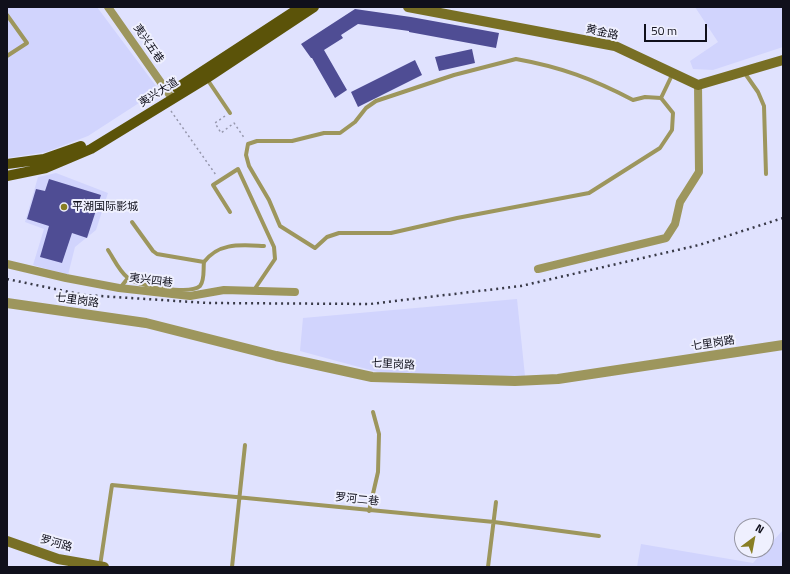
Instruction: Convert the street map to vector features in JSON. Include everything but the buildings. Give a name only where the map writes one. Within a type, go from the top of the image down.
[{"type":"main road","name":"夷兴大道","points":[[7,176],[46,168],[91,150],[301,7]]},
{"type":"main road","name":"夷兴大道","points":[[7,164],[44,159],[88,144],[167,98],[206,78],[312,7]]},
{"type":"main road","name":"黄金路","points":[[408,7],[615,46],[698,85]]},
{"type":"main road","points":[[698,85],[783,60]]},
{"type":"main road","name":"罗河路","points":[[7,541],[58,559],[102,567]]},
{"type":"main road","name":"罗河路","points":[[7,548],[59,566],[102,567]]},
{"type":"street","name":"夷兴五巷","points":[[108,7],[167,98]]},
{"type":"street","points":[[538,269],[666,238],[675,224],[680,202],[699,172],[698,85]]},
{"type":"street","name":"夷兴四巷","points":[[7,264],[66,278],[119,288],[190,296],[224,290],[295,292]]},
{"type":"street","name":"七里岗路","points":[[7,303],[146,323],[276,356],[372,377],[515,381],[558,379],[783,345]]},
{"type":"lane","points":[[7,15],[27,43],[7,56]]},
{"type":"lane","points":[[516,59],[549,65],[599,82],[633,100],[645,97],[661,98],[673,113],[672,130],[660,148],[589,193],[457,218],[391,233],[339,233],[327,237],[315,248],[280,226],[269,200],[249,166],[246,155],[248,144],[258,141],[292,141],[324,133],[340,133],[355,122],[366,108],[376,101],[454,75],[516,59]]},
{"type":"lane","points":[[743,71],[758,92],[764,106],[766,174]]},
{"type":"lane","points":[[661,98],[673,73]]},
{"type":"lane","points":[[206,78],[230,113]]},
{"type":"lane","points":[[230,212],[213,185],[238,169],[274,247],[275,259],[254,291]]},
{"type":"lane","points":[[132,222],[153,251],[157,254],[204,262]]},
{"type":"lane","points":[[108,250],[128,278],[135,282],[145,285],[190,290],[195,289],[202,282],[204,262],[216,250],[237,245],[264,246]]},
{"type":"lane","points":[[119,288],[128,278]]},
{"type":"lane","points":[[369,511],[375,489],[378,464],[379,434],[373,412]]},
{"type":"lane","points":[[232,567],[246,445]]},
{"type":"lane","name":"罗河二巷","points":[[102,567],[112,485],[494,522],[599,536]]},
{"type":"lane","points":[[488,567],[496,502]]},
{"type":"path","points":[[167,98],[220,181]]},
{"type":"path","points":[[230,113],[215,123],[221,133],[234,123],[248,144]]},
{"type":"shaded area","points":[[7,7],[97,7],[159,90],[88,136],[46,152],[7,158]]},
{"type":"shaded area","points":[[695,7],[783,7],[783,47],[713,70],[693,69],[690,61],[718,42]]},
{"type":"shaded area","points":[[56,173],[108,193],[96,230],[75,247],[68,275],[33,265],[44,229],[25,222],[38,177]]},
{"type":"shaded area","points":[[517,299],[525,376],[419,377],[381,373],[300,351],[303,318]]},
{"type":"shaded area","points":[[783,530],[783,567],[637,567],[641,544],[753,563],[758,558],[774,558],[774,540]]},
{"type":"railway","points":[[7,279],[84,295],[208,303],[370,304],[521,286],[699,245],[783,218]]},
{"type":"place","name":"平湖国际影城","points":[[64,207]]}]
